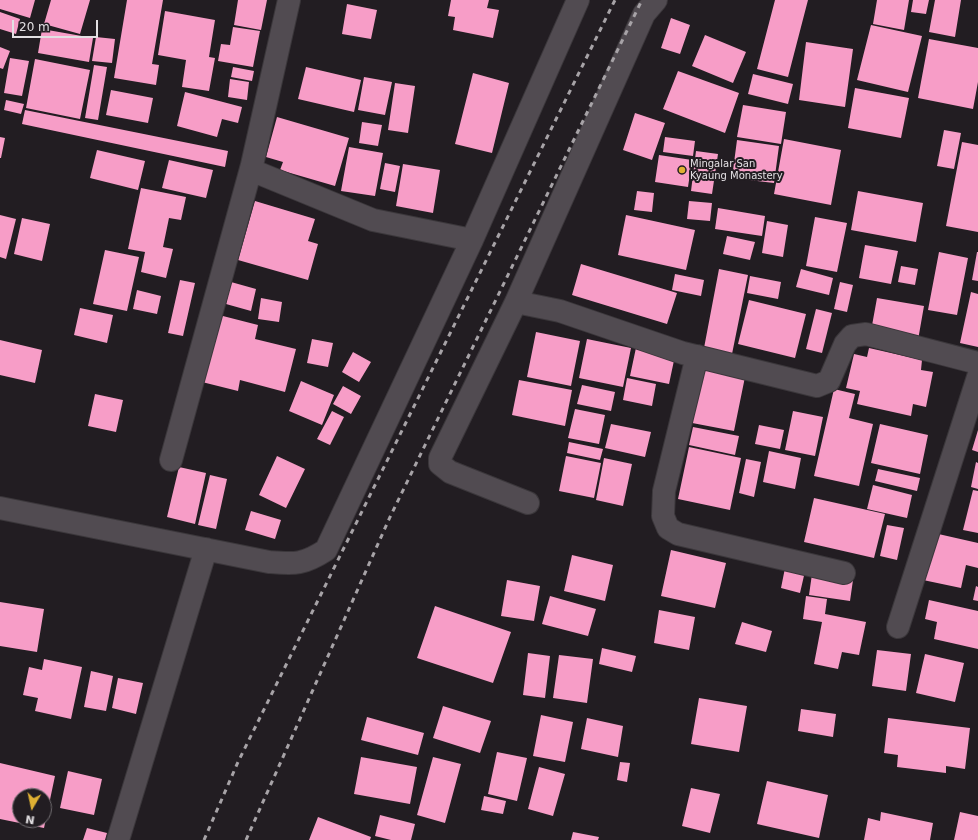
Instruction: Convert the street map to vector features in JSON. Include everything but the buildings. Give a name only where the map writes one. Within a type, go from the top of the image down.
[{"type":"street","points":[[171,460],[252,165],[289,0]]},
{"type":"street","points":[[0,508],[269,562],[294,564],[310,560],[326,550],[472,240],[578,0]]},
{"type":"street","points":[[528,503],[443,468],[440,464],[442,452],[516,302],[644,14],[656,0]]},
{"type":"street","points":[[252,165],[256,172],[373,220],[472,240]]},
{"type":"street","points":[[516,302],[560,312],[697,356],[817,386],[829,381],[844,344],[852,336],[866,334],[978,363]]},
{"type":"street","points":[[697,356],[664,491],[663,516],[668,528],[678,534],[844,574]]},
{"type":"street","points":[[898,627],[978,377]]},
{"type":"street","points":[[118,840],[206,550]]},
{"type":"railway","points":[[204,840],[238,762],[615,0]]},
{"type":"railway","points":[[246,840],[390,517],[642,0]]},
{"type":"place","name":"Mingalar San Kyaung Monastery","points":[[682,170]]}]
